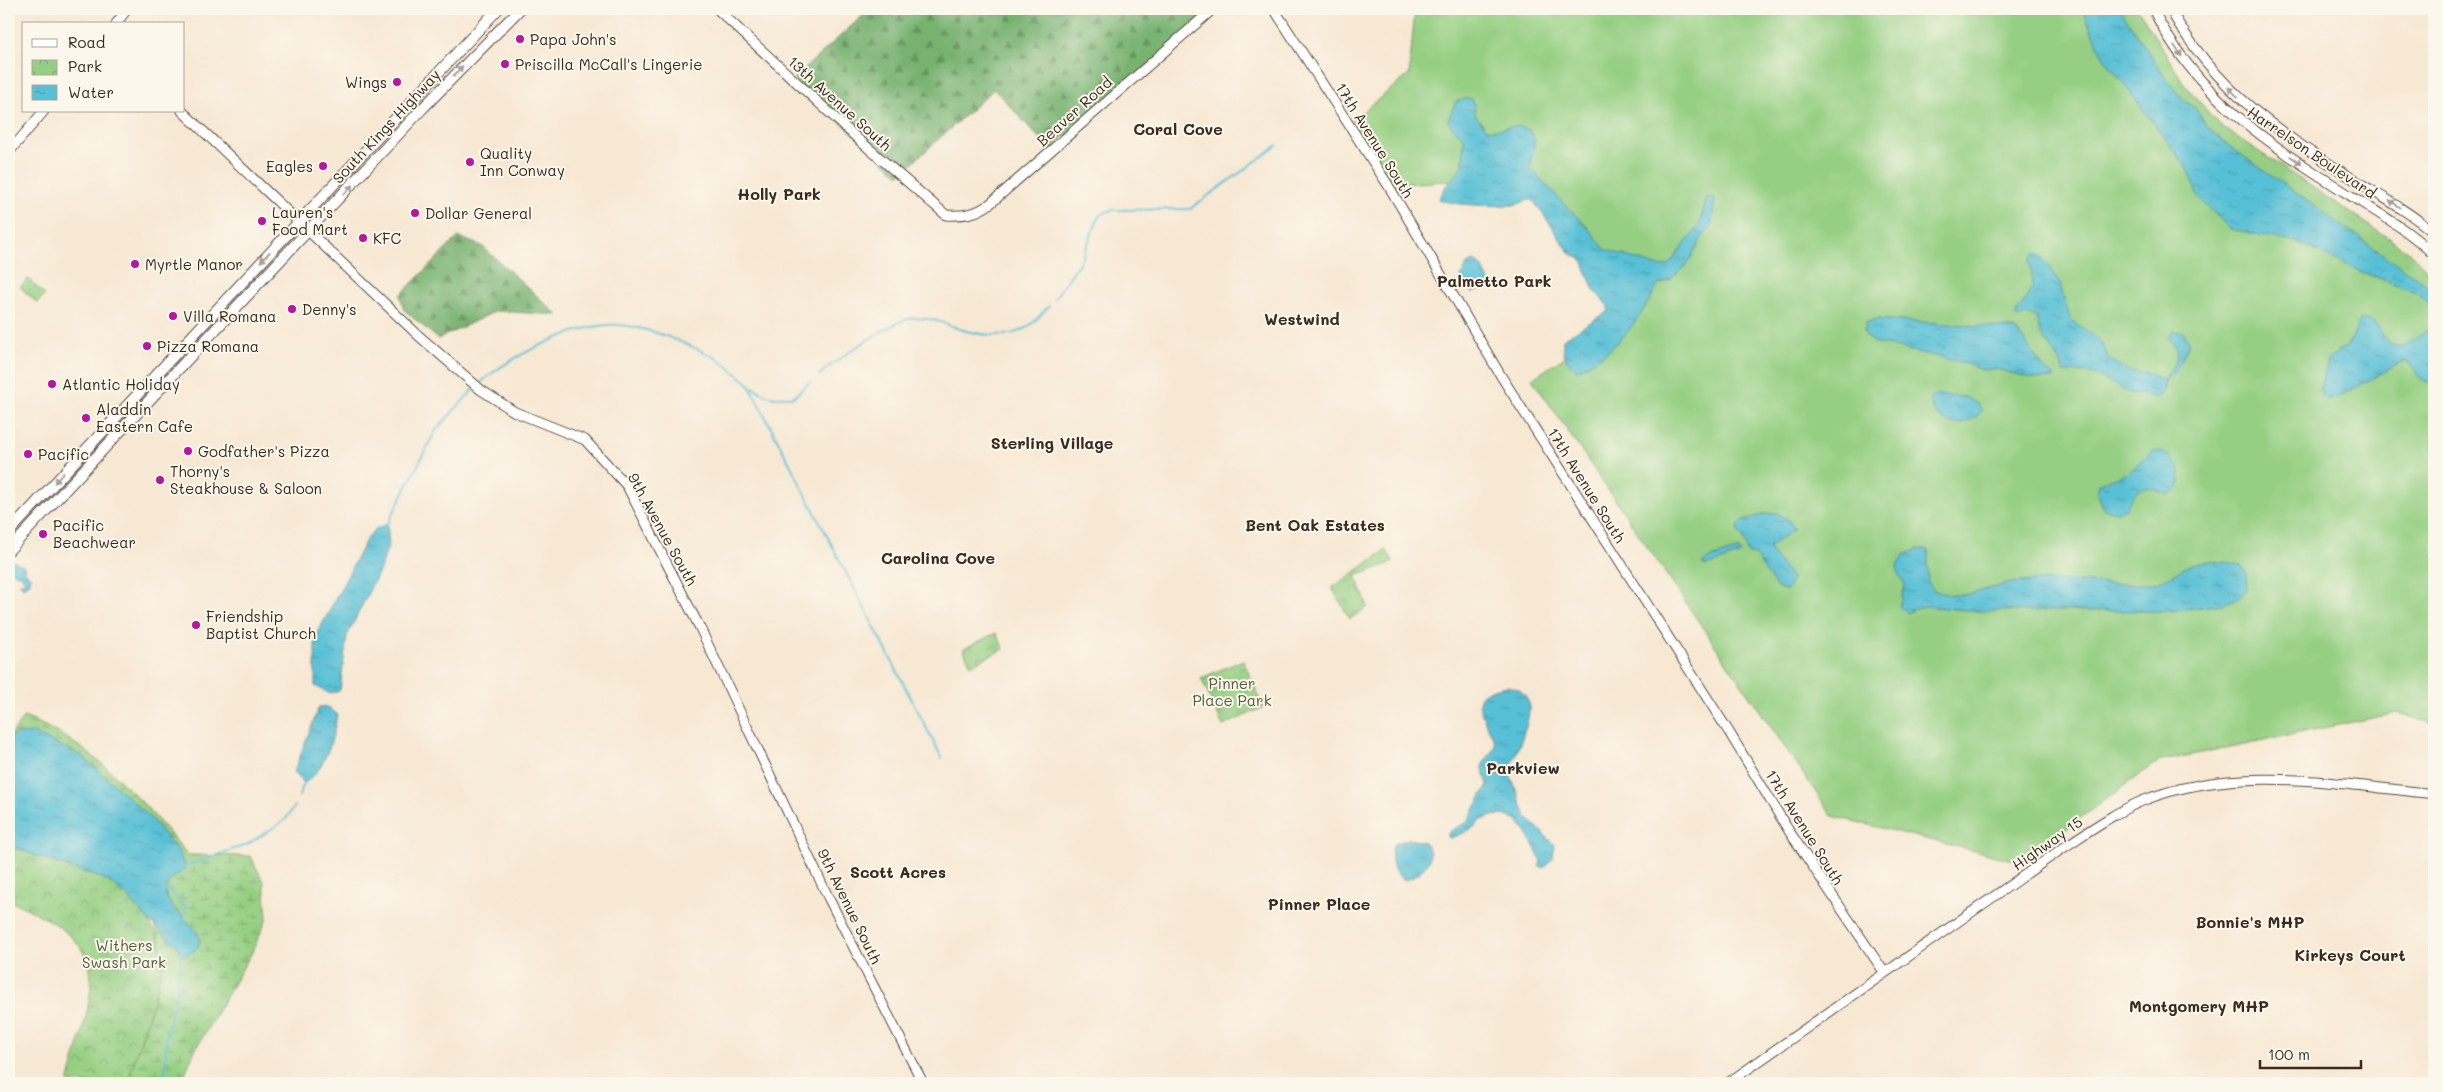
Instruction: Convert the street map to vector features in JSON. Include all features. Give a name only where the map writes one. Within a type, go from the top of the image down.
[{"type":"main road","name":"South Kings Highway","points":[[9,532],[498,9]]},
{"type":"main road","name":"South Kings Highway","points":[[9,550],[472,56],[520,9]]},
{"type":"street","points":[[117,22],[127,9]]},
{"type":"street","name":"13th Avenue South","points":[[718,9],[860,140],[946,215]]},
{"type":"street","name":"Beaver Road","points":[[946,215],[960,216],[982,210],[1213,9]]},
{"type":"street","name":"17th Avenue South","points":[[1274,9],[1443,274],[1501,376],[1729,732],[1790,831],[1884,972]]},
{"type":"street","name":"Harrelson Boulevard","points":[[2153,9],[2183,58],[2213,95],[2232,113],[2260,136],[2406,231],[2434,255]]},
{"type":"street","name":"Harrelson Boulevard","points":[[2170,9],[2208,65],[2251,110],[2283,134],[2400,207],[2434,233]]},
{"type":"street","points":[[9,152],[43,112]]},
{"type":"street","name":"9th Avenue South","points":[[183,112],[419,336],[481,390],[515,412],[585,440],[627,486],[700,628],[829,899],[923,1083]]},
{"type":"street","name":"Highway 15","points":[[1728,1083],[1884,972],[2094,827],[2142,801],[2176,789],[2233,780],[2270,779],[2434,794]]},
{"type":"green space","points":[[870,9],[1213,9],[1050,150],[994,89],[899,175],[793,79]]},
{"type":"green space","points":[[1415,9],[2138,9],[2183,82],[2219,125],[2411,253],[2434,277],[2434,724],[2397,713],[2157,762],[2020,862],[1832,816],[1532,379],[1630,313],[1531,175],[1388,185],[1348,123],[1409,75]]},
{"type":"green space","points":[[458,237],[482,246],[558,315],[496,311],[438,339],[404,310],[400,295]]},
{"type":"green space","points":[[28,279],[45,295],[37,303],[20,287]]},
{"type":"green space","points":[[1386,550],[1394,562],[1356,576],[1368,607],[1350,619],[1332,588]]},
{"type":"green space","points":[[996,633],[1004,649],[971,665],[963,649]]},
{"type":"green space","name":"Pinner Place Park","points":[[1243,660],[1264,707],[1223,726],[1201,678]]},
{"type":"green space","points":[[24,717],[72,741],[94,757],[134,794],[188,855],[250,856],[264,882],[267,918],[252,952],[194,1052],[181,1083],[127,1083],[151,1009],[162,966],[160,941],[149,910],[9,833],[9,737]]},
{"type":"green space","name":"Withers Swash Park","points":[[9,844],[36,856],[107,880],[129,898],[148,920],[160,941],[162,966],[151,1009],[127,1083],[68,1083],[89,1002],[91,989],[90,969],[82,950],[62,929],[9,900]]},
{"type":"water","points":[[2082,9],[2120,9],[2165,77],[2186,102],[2196,109],[2207,127],[2229,146],[2434,290],[2434,387],[2419,377],[2408,362],[2404,361],[2340,396],[2328,400],[2322,396],[2320,389],[2329,358],[2347,346],[2361,319],[2376,324],[2387,341],[2392,345],[2404,345],[2416,339],[2431,326],[2431,306],[2417,292],[2359,271],[2299,243],[2230,229],[2198,197],[2187,168],[2102,55]]},
{"type":"water","points":[[1470,98],[1473,100],[1476,116],[1487,129],[1518,126],[1531,131],[1534,146],[1531,169],[1589,229],[1605,249],[1659,267],[1669,265],[1699,225],[1707,198],[1713,197],[1715,200],[1711,227],[1702,238],[1688,263],[1670,280],[1658,285],[1643,311],[1614,346],[1590,363],[1576,370],[1565,356],[1563,339],[1609,311],[1607,305],[1594,290],[1582,260],[1570,253],[1533,200],[1514,205],[1495,205],[1466,204],[1438,200],[1446,186],[1463,166],[1464,138],[1451,126],[1448,120],[1456,101]]},
{"type":"water","points":[[2034,254],[2041,256],[2061,284],[2071,321],[2092,334],[2102,344],[2108,357],[2127,371],[2146,373],[2160,380],[2166,379],[2162,394],[2156,397],[2132,394],[2092,373],[2063,372],[2061,363],[2040,333],[2036,317],[2026,314],[2020,318],[2015,316],[2033,287],[2030,260]]},
{"type":"water","points":[[1474,261],[1482,266],[1490,283],[1472,294],[1461,277],[1467,264]]},
{"type":"water","points":[[1876,319],[2013,328],[2018,332],[2046,371],[2054,375],[2054,378],[2036,379],[1995,369],[1982,370],[1964,363],[1873,342],[1867,338],[1864,331],[1866,323]]},
{"type":"water","points":[[2173,331],[2184,332],[2189,344],[2177,369],[2168,378],[2166,376],[2174,365],[2177,356],[2174,344],[2168,338]]},
{"type":"water","points":[[1936,395],[1965,397],[1979,405],[1982,411],[1975,418],[1967,422],[1950,423],[1936,415],[1932,408],[1930,399]]},
{"type":"water","points":[[2153,451],[2161,452],[2174,461],[2180,476],[2180,483],[2176,489],[2169,494],[2154,489],[2143,489],[2134,495],[2126,508],[2117,512],[2104,509],[2097,493],[2099,483],[2128,473]]},
{"type":"water","points":[[1777,513],[1788,519],[1794,529],[1769,547],[1792,579],[1789,588],[1785,590],[1777,588],[1755,556],[1748,553],[1742,535],[1738,532],[1739,524],[1742,522],[1763,514]]},
{"type":"water","points":[[387,524],[389,544],[381,567],[347,636],[340,690],[329,693],[315,686],[315,638],[366,540],[374,530]]},
{"type":"water","points":[[1918,549],[1928,550],[1928,581],[1933,590],[1953,595],[1970,594],[2006,584],[2024,582],[2150,583],[2163,580],[2195,563],[2212,561],[2241,565],[2246,573],[2247,590],[2239,598],[2223,604],[2171,611],[1978,611],[1923,606],[1906,613],[1899,606],[1905,585],[1899,575],[1897,565],[1904,555]]},
{"type":"water","points":[[1739,550],[1741,554],[1707,566],[1702,564],[1708,559]]},
{"type":"water","points":[[13,561],[24,566],[25,571],[31,578],[30,583],[23,587],[20,583],[26,582],[20,575],[13,572],[9,574],[9,564]]},
{"type":"water","points":[[1508,686],[1521,691],[1528,700],[1527,724],[1510,774],[1526,816],[1555,845],[1553,858],[1544,868],[1539,866],[1541,862],[1521,826],[1513,819],[1505,816],[1495,815],[1483,820],[1466,832],[1450,838],[1447,837],[1449,832],[1467,822],[1488,785],[1482,766],[1494,749],[1495,742],[1482,713],[1480,700],[1487,692]]},
{"type":"water","points":[[326,706],[337,714],[334,733],[323,762],[311,778],[304,783],[295,774],[295,769],[319,707]]},
{"type":"water","points":[[33,733],[82,756],[148,815],[179,852],[185,868],[168,883],[165,892],[168,900],[197,933],[200,940],[195,950],[184,956],[176,945],[148,920],[129,898],[107,880],[36,856],[9,844],[9,738],[16,734]]},
{"type":"water","points":[[1408,839],[1424,842],[1430,854],[1427,864],[1423,869],[1406,880],[1395,870],[1392,860],[1392,849],[1394,844]]},
{"type":"waterway","points":[[1055,298],[1081,260],[1099,216],[1111,210],[1190,209],[1278,145]]},
{"type":"waterway","points":[[819,375],[864,342],[904,320],[925,318],[973,333],[1000,335],[1017,332],[1028,327],[1049,306]]},
{"type":"waterway","points":[[479,384],[526,352],[566,335],[604,325],[620,325],[644,329],[680,342],[721,361],[755,388],[770,396],[793,397],[810,382]]},
{"type":"waterway","points":[[748,383],[942,758]]},
{"type":"waterway","points":[[387,525],[436,430],[474,389]]},
{"type":"waterway","points":[[299,796],[305,781]]},
{"type":"waterway","points":[[183,867],[248,844],[285,820],[295,806]]},
{"type":"waterway","points":[[165,890],[172,893],[186,908],[185,920]]},
{"type":"waterway","points":[[165,1083],[166,1040],[177,990],[181,950]]},
{"type":"place","name":"Papa John's","points":[[520,39]]},
{"type":"place","name":"Priscilla McCall's Lingerie","points":[[505,64]]},
{"type":"place","name":"Wings","points":[[397,82]]},
{"type":"place","name":"Quality Inn Conway","points":[[470,162]]},
{"type":"place","name":"Eagles","points":[[323,166]]},
{"type":"place","name":"Dollar General","points":[[415,213]]},
{"type":"place","name":"Lauren's Food Mart","points":[[262,221]]},
{"type":"place","name":"KFC","points":[[363,238]]},
{"type":"place","name":"Myrtle Manor","points":[[135,264]]},
{"type":"place","name":"Denny's","points":[[292,309]]},
{"type":"place","name":"Villa Romana","points":[[173,316]]},
{"type":"place","name":"Pizza Romana","points":[[147,346]]},
{"type":"place","name":"Atlantic Holiday","points":[[52,384]]},
{"type":"place","name":"Aladdin Eastern Cafe","points":[[86,418]]},
{"type":"place","name":"Godfather's Pizza","points":[[188,451]]},
{"type":"place","name":"Pacific","points":[[28,454]]},
{"type":"place","name":"Thorny's Steakhouse & Saloon","points":[[160,480]]},
{"type":"place","name":"Pacific Beachwear","points":[[43,534]]},
{"type":"place","name":"Friendship Baptist Church","points":[[196,625]]},
{"type":"district","name":"Coral Cove","points":[[1178,128]]},
{"type":"district","name":"Holly Park","points":[[779,193]]},
{"type":"district","name":"Palmetto Park","points":[[1494,280]]},
{"type":"district","name":"Westwind","points":[[1302,318]]},
{"type":"district","name":"Sterling Village","points":[[1052,442]]},
{"type":"district","name":"Bent Oak Estates","points":[[1315,524]]},
{"type":"district","name":"Carolina Cove","points":[[938,557]]},
{"type":"district","name":"Parkview","points":[[1523,767]]},
{"type":"district","name":"Scott Acres","points":[[898,871]]},
{"type":"district","name":"Pinner Place","points":[[1319,903]]},
{"type":"district","name":"Bonnie's MHP","points":[[2250,921]]},
{"type":"district","name":"Kirkeys Court","points":[[2350,954]]},
{"type":"district","name":"Montgomery MHP","points":[[2199,1005]]}]
